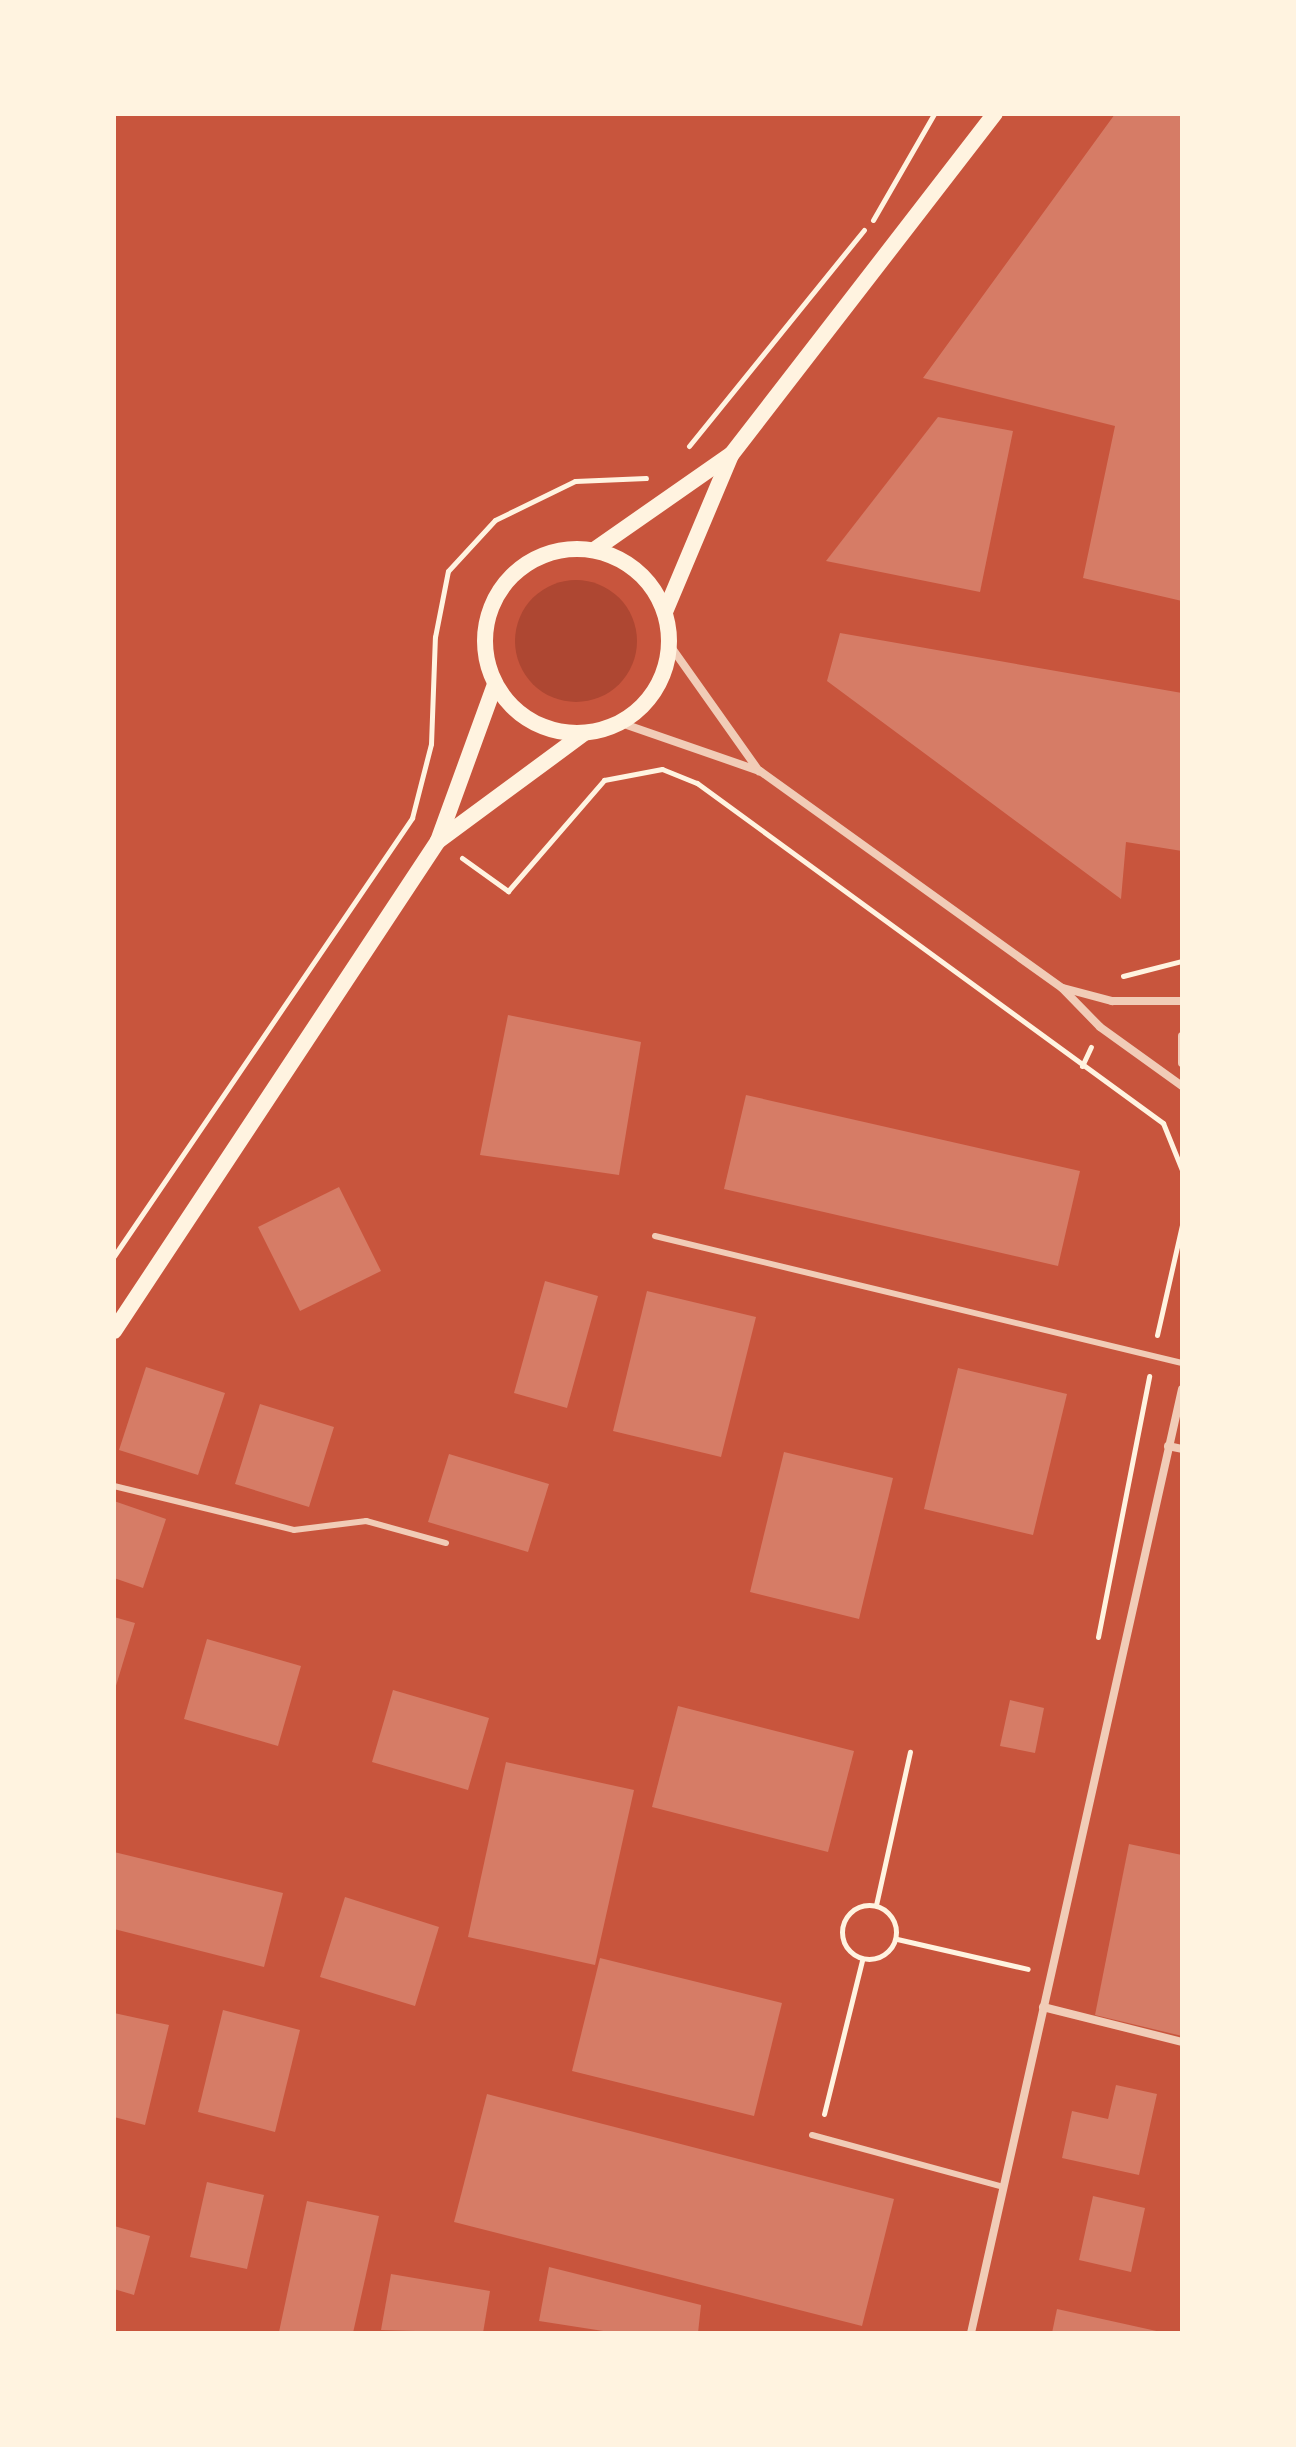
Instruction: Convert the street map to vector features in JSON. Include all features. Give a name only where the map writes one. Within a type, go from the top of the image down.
[{"type":"main road","points":[[665,612],[731,455],[995,114]]},
{"type":"main road","points":[[594,550],[731,455]]},
{"type":"main road","points":[[438,841],[583,734],[621,723],[646,703],[663,676],[669,644],[665,612],[649,583],[624,562],[594,550],[559,550],[538,559],[502,587],[487,617],[485,651],[495,684],[531,722],[583,734]]},
{"type":"main road","points":[[114,1331],[438,841],[495,684]]},
{"type":"street","points":[[669,644],[760,771]]},
{"type":"street","points":[[621,723],[760,771],[1062,988],[1100,1027],[1182,1086]]},
{"type":"street","points":[[1062,988],[1112,1001],[1182,1001]]},
{"type":"street","points":[[1182,1036],[1182,1063]]},
{"type":"street","points":[[971,2333],[1182,1389]]},
{"type":"street","points":[[1168,1446],[1182,1449]]},
{"type":"street","points":[[1043,2007],[1182,2042]]},
{"type":"lane","points":[[655,1236],[1182,1363]]},
{"type":"lane","points":[[114,1486],[294,1530],[366,1521],[446,1543]]},
{"type":"lane","points":[[812,2135],[1003,2187]]},
{"type":"path","points":[[412,818],[438,841],[508,891],[604,780],[662,769],[697,783],[1163,1123],[1182,1170]]},
{"type":"path","points":[[1118,987],[1125,972],[1182,961]]},
{"type":"path","points":[[1082,1066],[1093,1042]]},
{"type":"path","points":[[876,1905],[910,1752]]},
{"type":"path","points":[[876,1905],[893,1917],[897,1939],[884,1957],[862,1960],[844,1948],[841,1926],[854,1908],[876,1905]]},
{"type":"path","points":[[897,1939],[1032,1970]]},
{"type":"path","points":[[822,2124],[862,1960]]},
{"type":"shaded area","points":[[576,580],[599,585],[619,598],[632,618],[637,641],[632,664],[619,684],[599,697],[576,702],[553,697],[533,684],[520,664],[515,641],[520,618],[533,598],[553,585]]},
{"type":"building","points":[[1115,114],[1182,114],[1182,601],[1083,578],[1115,426],[923,378]]},
{"type":"building","points":[[938,417],[1013,431],[980,592],[826,561]]},
{"type":"building","points":[[840,633],[1182,693],[1182,851],[1126,842],[1121,899],[827,681]]},
{"type":"building","points":[[508,1015],[641,1042],[619,1175],[480,1155]]},
{"type":"building","points":[[746,1095],[1080,1171],[1058,1266],[724,1189]]},
{"type":"building","points":[[339,1187],[381,1271],[300,1311],[258,1227]]},
{"type":"building","points":[[545,1281],[598,1296],[567,1408],[514,1393]]},
{"type":"building","points":[[647,1291],[756,1317],[721,1457],[613,1431]]},
{"type":"building","points":[[146,1367],[225,1393],[198,1475],[119,1450]]},
{"type":"building","points":[[958,1368],[1067,1394],[1033,1535],[924,1509]]},
{"type":"building","points":[[260,1404],[334,1427],[309,1507],[235,1484]]},
{"type":"building","points":[[784,1452],[893,1478],[859,1619],[750,1592]]},
{"type":"building","points":[[449,1454],[549,1484],[528,1552],[428,1522]]},
{"type":"building","points":[[114,1501],[166,1519],[143,1588],[114,1578]]},
{"type":"building","points":[[114,1617],[135,1623],[115,1689],[114,1689]]},
{"type":"building","points":[[207,1639],[301,1666],[278,1746],[184,1719]]},
{"type":"building","points":[[393,1690],[489,1718],[468,1790],[372,1762]]},
{"type":"building","points":[[1010,1700],[1044,1708],[1035,1753],[1000,1746]]},
{"type":"building","points":[[678,1706],[854,1751],[828,1852],[652,1807]]},
{"type":"building","points":[[506,1762],[634,1790],[595,1965],[468,1937]]},
{"type":"building","points":[[1129,1844],[1182,1855],[1182,2036],[1095,2015]]},
{"type":"building","points":[[114,1852],[283,1893],[264,1967],[114,1929]]},
{"type":"building","points":[[345,1897],[439,1927],[415,2006],[320,1977]]},
{"type":"building","points":[[600,1958],[782,2003],[754,2116],[572,2071]]},
{"type":"building","points":[[223,2010],[300,2030],[275,2132],[198,2112]]},
{"type":"building","points":[[114,2013],[169,2025],[145,2125],[114,2117]]},
{"type":"building","points":[[1116,2085],[1157,2094],[1139,2175],[1062,2158],[1072,2111],[1108,2119]]},
{"type":"building","points":[[487,2094],[894,2199],[862,2326],[454,2222]]},
{"type":"building","points":[[207,2182],[264,2195],[247,2269],[190,2257]]},
{"type":"building","points":[[1093,2196],[1145,2208],[1131,2272],[1079,2260]]},
{"type":"building","points":[[307,2201],[379,2216],[353,2333],[279,2332]]},
{"type":"building","points":[[114,2226],[150,2236],[134,2295],[114,2289]]},
{"type":"building","points":[[549,2267],[701,2305],[698,2333],[616,2333],[539,2321]]},
{"type":"building","points":[[391,2274],[490,2291],[483,2333],[381,2330]]},
{"type":"building","points":[[1057,2309],[1161,2332],[1161,2333],[1052,2333]]}]
